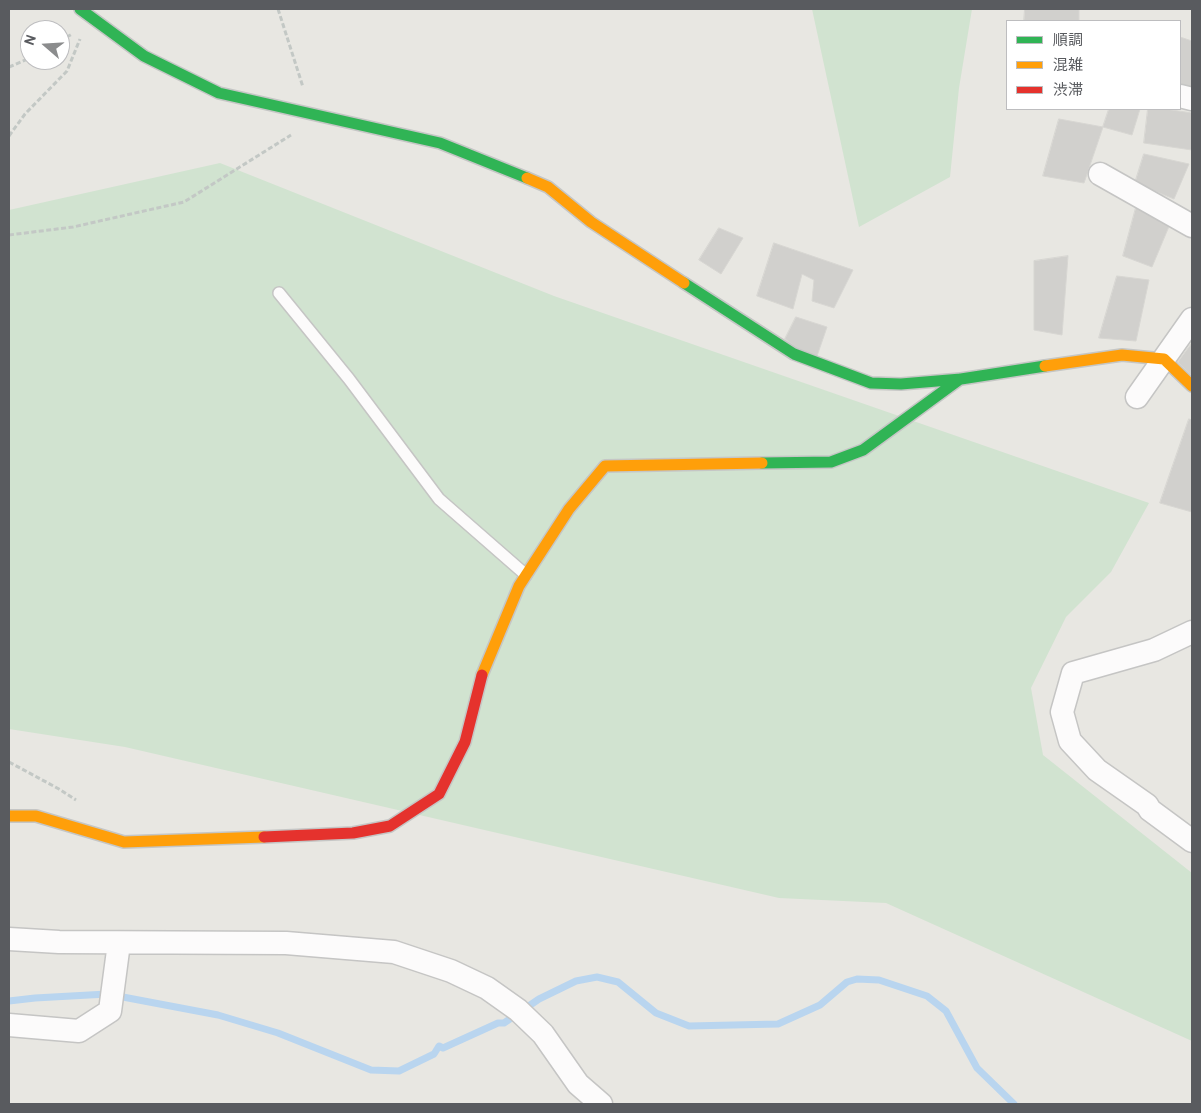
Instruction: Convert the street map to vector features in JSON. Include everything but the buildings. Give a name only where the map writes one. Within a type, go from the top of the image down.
[{"type":"street","points":[[80,9],[144,56],[219,93],[440,143],[548,187],[591,222],[794,354],[871,383],[901,384],[961,379],[1122,355],[1164,359],[1192,386]]},
{"type":"street","points":[[1100,174],[1192,226]]},
{"type":"street","points":[[1137,397],[1192,319]]},
{"type":"street","points":[[9,816],[36,816],[124,842],[353,833],[390,826],[439,794],[465,742],[483,669],[519,586],[569,509],[605,466],[830,462],[863,450],[961,379]]},
{"type":"street","points":[[1192,632],[1154,650],[1073,673],[1062,712],[1070,741],[1097,770],[1147,805],[1150,810],[1192,841]]},
{"type":"street","points":[[9,939],[59,942],[286,943],[394,952],[451,971],[487,988],[518,1010],[543,1034],[578,1084],[601,1104]]},
{"type":"street","points":[[9,1025],[79,1031],[110,1011],[119,942]]},
{"type":"lane","points":[[279,293],[349,379],[439,499],[526,575]]},
{"type":"path","points":[[9,235],[73,227],[184,202],[316,115],[278,9]]},
{"type":"path","points":[[9,136],[25,114],[67,72],[81,37],[97,21]]},
{"type":"green space","points":[[812,9],[972,9],[959,88],[950,177],[859,227]]},
{"type":"green space","points":[[220,163],[554,296],[1149,503],[1111,572],[1066,617],[1031,688],[1043,755],[1192,873],[1192,1041],[886,903],[779,898],[125,747],[9,729],[9,210]]},
{"type":"waterway","points":[[9,1001],[107,994],[218,1015],[278,1033],[371,1070],[399,1071],[434,1054],[439,1046],[443,1048],[498,1023],[504,1023],[539,999],[576,981],[597,977],[618,982],[656,1013],[689,1026],[778,1024],[820,1005],[847,982],[857,979],[879,980],[927,996],[946,1011],[977,1068],[1014,1104]]},
{"type":"traffic: fast","points":[[80,9],[144,56],[219,93],[440,143],[527,178]]},
{"type":"traffic: fast","points":[[684,283],[794,354],[871,383],[901,384],[961,379],[1045,366]]},
{"type":"traffic: fast","points":[[762,463],[831,462],[863,450],[960,379]]},
{"type":"traffic: slow","points":[[527,178],[548,187],[591,222],[684,283]]},
{"type":"traffic: slow","points":[[1045,366],[1122,355],[1164,359],[1192,386]]},
{"type":"traffic: slow","points":[[482,675],[519,586],[569,509],[605,466],[762,463]]},
{"type":"traffic: slow","points":[[9,816],[36,816],[124,842],[264,837]]},
{"type":"traffic: jam","points":[[264,837],[353,833],[390,826],[439,794],[465,742],[482,675]]}]
